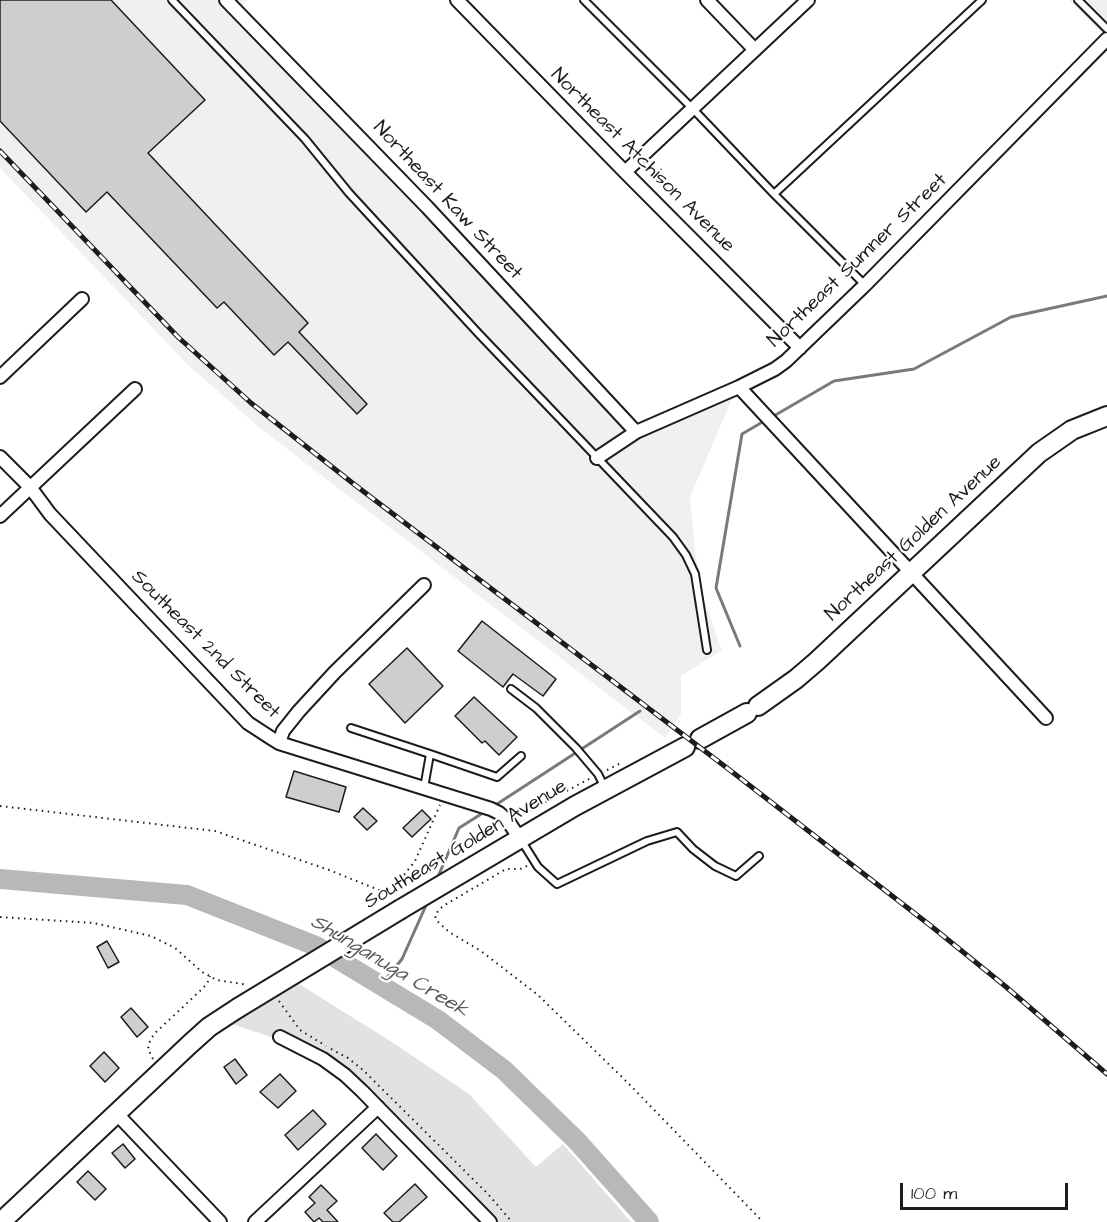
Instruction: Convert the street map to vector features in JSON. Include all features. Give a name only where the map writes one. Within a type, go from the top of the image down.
[{"type":"street","name":"Northeast Kaw Street","points":[[226,0],[427,207],[636,432]]},
{"type":"street","name":"Northeast Atchison Avenue","points":[[457,0],[800,348]]},
{"type":"street","points":[[707,0],[755,50]]},
{"type":"street","points":[[625,172],[808,0]]},
{"type":"street","name":"Northeast Sumner Street","points":[[597,458],[636,432],[775,369],[865,285],[1107,39]]},
{"type":"street","points":[[0,377],[82,299]]},
{"type":"street","points":[[739,387],[1046,718]]},
{"type":"street","points":[[0,516],[135,389]]},
{"type":"street","name":"Northeast Golden Avenue","points":[[692,743],[752,710],[796,679],[1039,453],[1072,430],[1107,416]]},
{"type":"street","name":"Southeast 2nd Street","points":[[0,457],[30,487],[50,514],[248,723],[279,742],[491,809],[508,821],[520,839]]},
{"type":"street","points":[[279,742],[283,732],[299,711],[335,672],[424,585]]},
{"type":"street","name":"Southeast Golden Avenue","points":[[1,1222],[202,1033],[238,1008],[520,839],[602,782],[692,743]]},
{"type":"street","points":[[280,1036],[338,1070],[362,1091],[490,1222]]},
{"type":"street","points":[[255,1222],[378,1107]]},
{"type":"street","points":[[116,1113],[220,1222]]},
{"type":"lane","points":[[172,0],[305,139],[349,194],[479,334],[673,537],[686,555],[695,574],[707,650]]},
{"type":"lane","points":[[584,0],[865,285]]},
{"type":"lane","points":[[774,194],[982,0]]},
{"type":"lane","points":[[1078,0],[1107,29]]},
{"type":"lane","points":[[511,689],[536,708],[576,748],[602,782]]},
{"type":"lane","points":[[351,728],[497,777],[521,756]]},
{"type":"lane","points":[[424,788],[430,754]]},
{"type":"lane","points":[[520,839],[538,867],[557,884],[646,841],[677,832],[693,849],[715,866],[736,876],[759,856]]},
{"type":"path","points":[[508,821],[602,782],[625,762]]},
{"type":"path","points":[[0,806],[215,831],[389,894],[415,861],[440,807],[443,794]]},
{"type":"path","points":[[535,863],[520,869],[506,869],[495,874],[438,910],[435,915],[437,921],[449,932],[481,951],[538,995],[629,1084],[763,1222]]},
{"type":"path","points":[[153,1059],[148,1049],[154,1034],[207,984],[210,976]]},
{"type":"shaded area","points":[[0,0],[248,0],[234,15],[626,430],[644,437],[732,399],[690,497],[695,550],[705,603],[722,650],[681,676],[681,714],[665,738],[261,429],[187,364],[0,168]]},
{"type":"shaded area","points":[[1069,0],[1107,0],[1107,31],[1103,35]]},
{"type":"shaded area","points":[[296,982],[469,1094],[536,1167],[563,1144],[631,1222],[498,1222],[355,1075],[296,1037],[278,1031],[274,1038],[229,1023]]},
{"type":"building","points":[[0,0],[111,0],[205,100],[148,153],[308,323],[299,332],[367,404],[357,414],[288,342],[274,355],[224,302],[217,308],[107,192],[86,212],[0,121]]},
{"type":"building","points":[[482,621],[556,679],[543,696],[513,674],[503,687],[458,651]]},
{"type":"building","points":[[407,648],[443,686],[405,723],[369,684]]},
{"type":"building","points":[[474,697],[517,737],[499,755],[485,741],[482,743],[455,716]]},
{"type":"building","points":[[294,771],[346,787],[339,812],[286,797]]},
{"type":"building","points":[[363,808],[377,821],[367,830],[354,817]]},
{"type":"building","points":[[422,810],[431,819],[412,837],[403,828]]},
{"type":"building","points":[[107,941],[119,962],[108,968],[97,947]]},
{"type":"building","points":[[131,1008],[148,1027],[137,1037],[121,1017]]},
{"type":"building","points":[[104,1052],[119,1068],[105,1082],[90,1066]]},
{"type":"building","points":[[235,1059],[247,1075],[236,1084],[224,1067]]},
{"type":"building","points":[[280,1074],[296,1091],[278,1108],[260,1092]]},
{"type":"building","points":[[313,1110],[326,1124],[298,1150],[285,1135]]},
{"type":"building","points":[[376,1134],[397,1156],[383,1170],[362,1148]]},
{"type":"building","points":[[123,1144],[135,1159],[125,1168],[112,1153]]},
{"type":"building","points":[[88,1171],[106,1189],[95,1200],[77,1182]]},
{"type":"building","points":[[415,1184],[427,1197],[399,1222],[393,1222],[384,1213]]},
{"type":"building","points":[[321,1185],[337,1201],[327,1210],[338,1222],[323,1222],[319,1218],[314,1222],[305,1212],[315,1203],[309,1197]]},
{"type":"waterway","points":[[772,417],[834,381],[914,369],[1011,317],[1107,296]]},
{"type":"waterway","points":[[740,646],[716,588],[742,434],[766,420]]},
{"type":"waterway","points":[[494,806],[640,711]]},
{"type":"waterway","points":[[437,879],[459,828],[486,811]]},
{"type":"waterway","name":"Shunganuga Creek","points":[[0,879],[187,895],[316,946],[438,1020],[504,1070],[577,1141],[649,1222]]},
{"type":"waterway","points":[[381,985],[402,959],[428,901]]},
{"type":"railway","points":[[0,151],[178,337],[251,403],[931,926],[1107,1074]]}]
